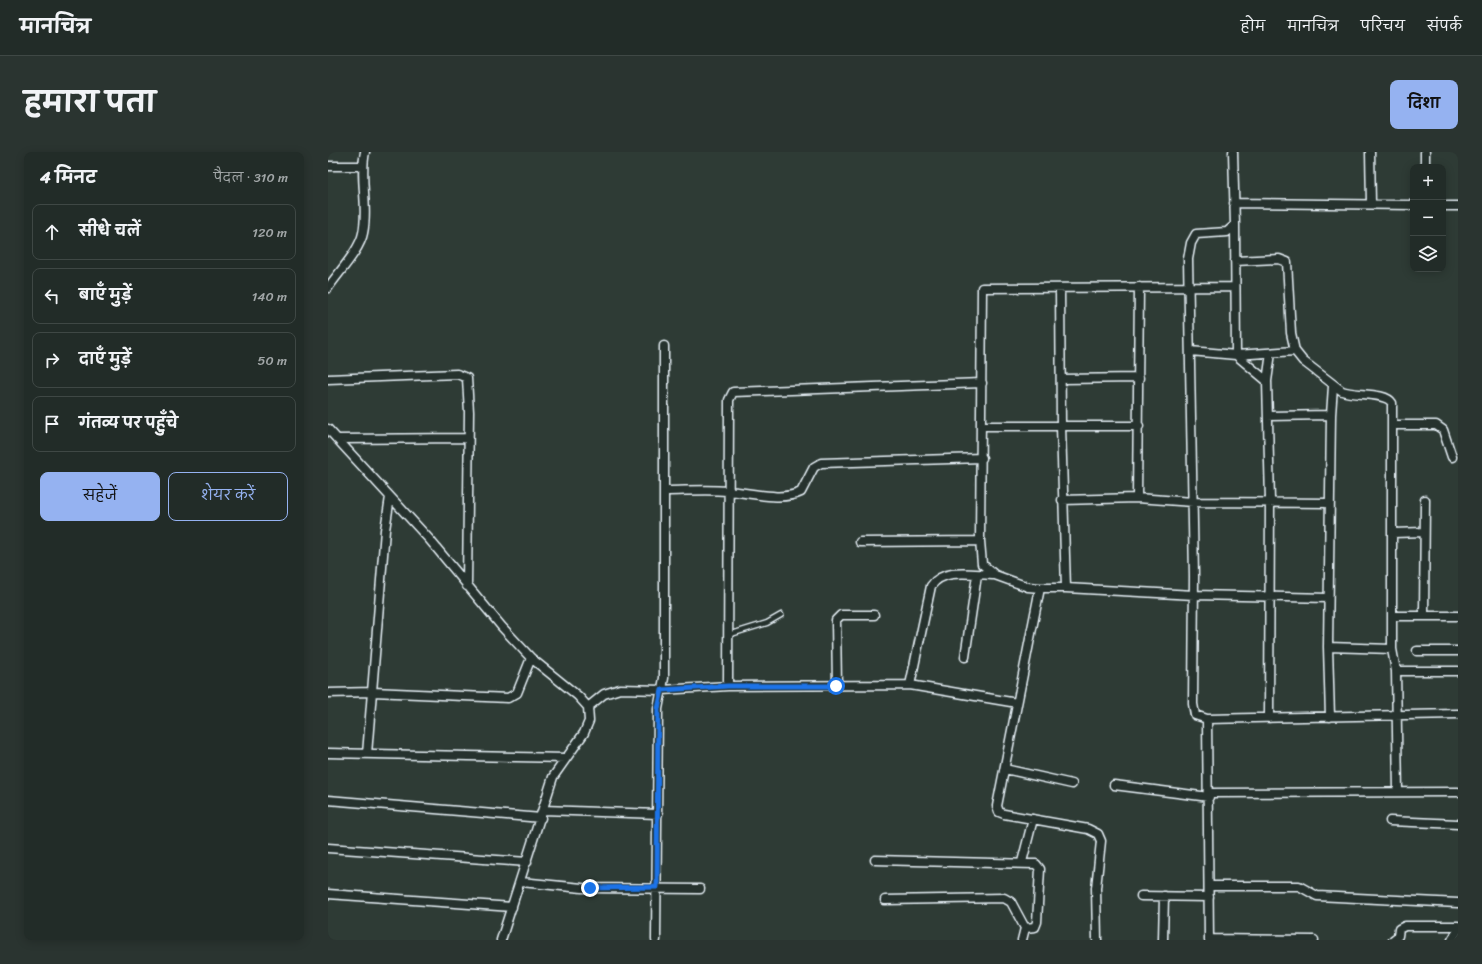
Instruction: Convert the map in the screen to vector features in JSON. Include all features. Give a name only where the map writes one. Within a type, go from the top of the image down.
[{"type":"street","points":[[328,288],[358,245],[363,233],[365,207],[363,166],[365,152]]},
{"type":"street","points":[[1233,152],[1236,355]]},
{"type":"street","points":[[1370,152],[1371,203]]},
{"type":"street","points":[[1425,152],[1425,164]]},
{"type":"street","points":[[328,166],[363,166]]},
{"type":"street","points":[[1234,203],[1371,203],[1410,205]]},
{"type":"street","points":[[1446,206],[1458,206]]},
{"type":"street","points":[[1235,225],[1227,232],[1203,232],[1196,234],[1193,237],[1189,249],[1188,259],[1193,502],[1193,712],[1198,718],[1207,719],[1458,714]]},
{"type":"street","points":[[1235,260],[1279,259],[1287,262],[1291,333],[1295,351],[1303,361],[1334,386],[1348,394],[1389,399],[1392,406],[1392,649],[1396,671],[1398,792]]},
{"type":"street","points":[[1137,498],[1139,426],[1139,287]]},
{"type":"street","points":[[995,576],[982,564],[980,541],[982,458],[982,288],[1235,287]]},
{"type":"street","points":[[1060,288],[1062,500],[1066,588]]},
{"type":"street","points":[[656,940],[658,709],[664,678],[664,346]]},
{"type":"street","points":[[1190,351],[1236,355],[1295,351]]},
{"type":"street","points":[[1269,718],[1270,501],[1268,381],[1271,353]]},
{"type":"street","points":[[1236,355],[1268,381]]},
{"type":"street","points":[[328,378],[462,375],[467,378],[469,386],[468,586]]},
{"type":"street","points":[[1061,379],[1139,378]]},
{"type":"street","points":[[728,686],[729,400],[733,392],[982,383]]},
{"type":"street","points":[[1330,717],[1328,598],[1331,415],[1334,386]]},
{"type":"street","points":[[1268,416],[1331,415]]},
{"type":"street","points":[[1392,424],[1436,424],[1440,426],[1443,430],[1452,457]]},
{"type":"street","points":[[982,426],[1139,426]]},
{"type":"street","points":[[328,429],[429,539],[502,627],[531,658],[585,701],[588,707],[589,721],[584,733],[553,777],[521,882],[501,940]]},
{"type":"street","points":[[337,439],[468,438]]},
{"type":"street","points":[[665,491],[728,491],[765,495],[795,495],[801,492],[814,467],[821,463],[982,458]]},
{"type":"street","points":[[367,754],[374,692],[385,530],[390,497]]},
{"type":"street","points":[[1062,500],[1137,498],[1193,502],[1270,501],[1330,503]]},
{"type":"street","points":[[1424,500],[1424,616]]},
{"type":"street","points":[[1393,532],[1424,532]]},
{"type":"street","points":[[860,542],[980,541]]},
{"type":"street","points":[[910,685],[931,586],[935,580],[952,574],[995,576],[1028,587],[1040,588],[1194,595],[1328,598]]},
{"type":"street","points":[[965,657],[977,575]]},
{"type":"street","points":[[1040,588],[1016,703],[997,809],[1004,814],[1088,829],[1098,834],[1101,841],[1096,888],[1097,940]]},
{"type":"street","points":[[836,686],[836,620],[841,615],[874,615]]},
{"type":"street","points":[[1392,616],[1458,616]]},
{"type":"street","points":[[1328,647],[1392,649]]},
{"type":"street","points":[[1416,651],[1458,651]]},
{"type":"street","points":[[328,693],[374,692],[508,698],[517,693],[531,658]]},
{"type":"street","points":[[1396,671],[1458,671]]},
{"type":"street","points":[[588,707],[610,691],[620,689],[662,690],[728,686],[910,685],[1016,703]]},
{"type":"street","points":[[1207,719],[1209,795],[1209,940],[1314,940]]},
{"type":"street","points":[[328,753],[566,758]]},
{"type":"street","points":[[1005,769],[1072,784]]},
{"type":"street","points":[[1114,785],[1209,795],[1458,792]]},
{"type":"street","points":[[328,800],[542,814],[658,814]]},
{"type":"street","points":[[1022,862],[1033,819]]},
{"type":"street","points":[[1390,821],[1458,824]]},
{"type":"street","points":[[328,848],[527,862]]},
{"type":"street","points":[[875,860],[1022,862],[1036,864],[1040,869],[1037,922],[1035,927],[1025,928]]},
{"type":"street","points":[[521,882],[582,888],[657,887],[700,889]]},
{"type":"street","points":[[1209,886],[1299,886],[1317,896],[1458,903]]},
{"type":"street","points":[[328,894],[512,907]]},
{"type":"street","points":[[1141,896],[1209,897]]},
{"type":"street","points":[[1162,940],[1164,896]]},
{"type":"street","points":[[885,900],[1004,898],[1011,902],[1025,928],[1022,940]]},
{"type":"street","points":[[1393,940],[1398,936],[1399,929],[1405,926],[1458,926]]},
{"type":"street","points":[[1452,940],[1458,930]]},
{"type":"lane","points":[[728,635],[767,623],[781,615]]},
{"type":"route","points":[[590,888],[657,887],[658,709],[662,690],[728,686],[836,686]]}]
